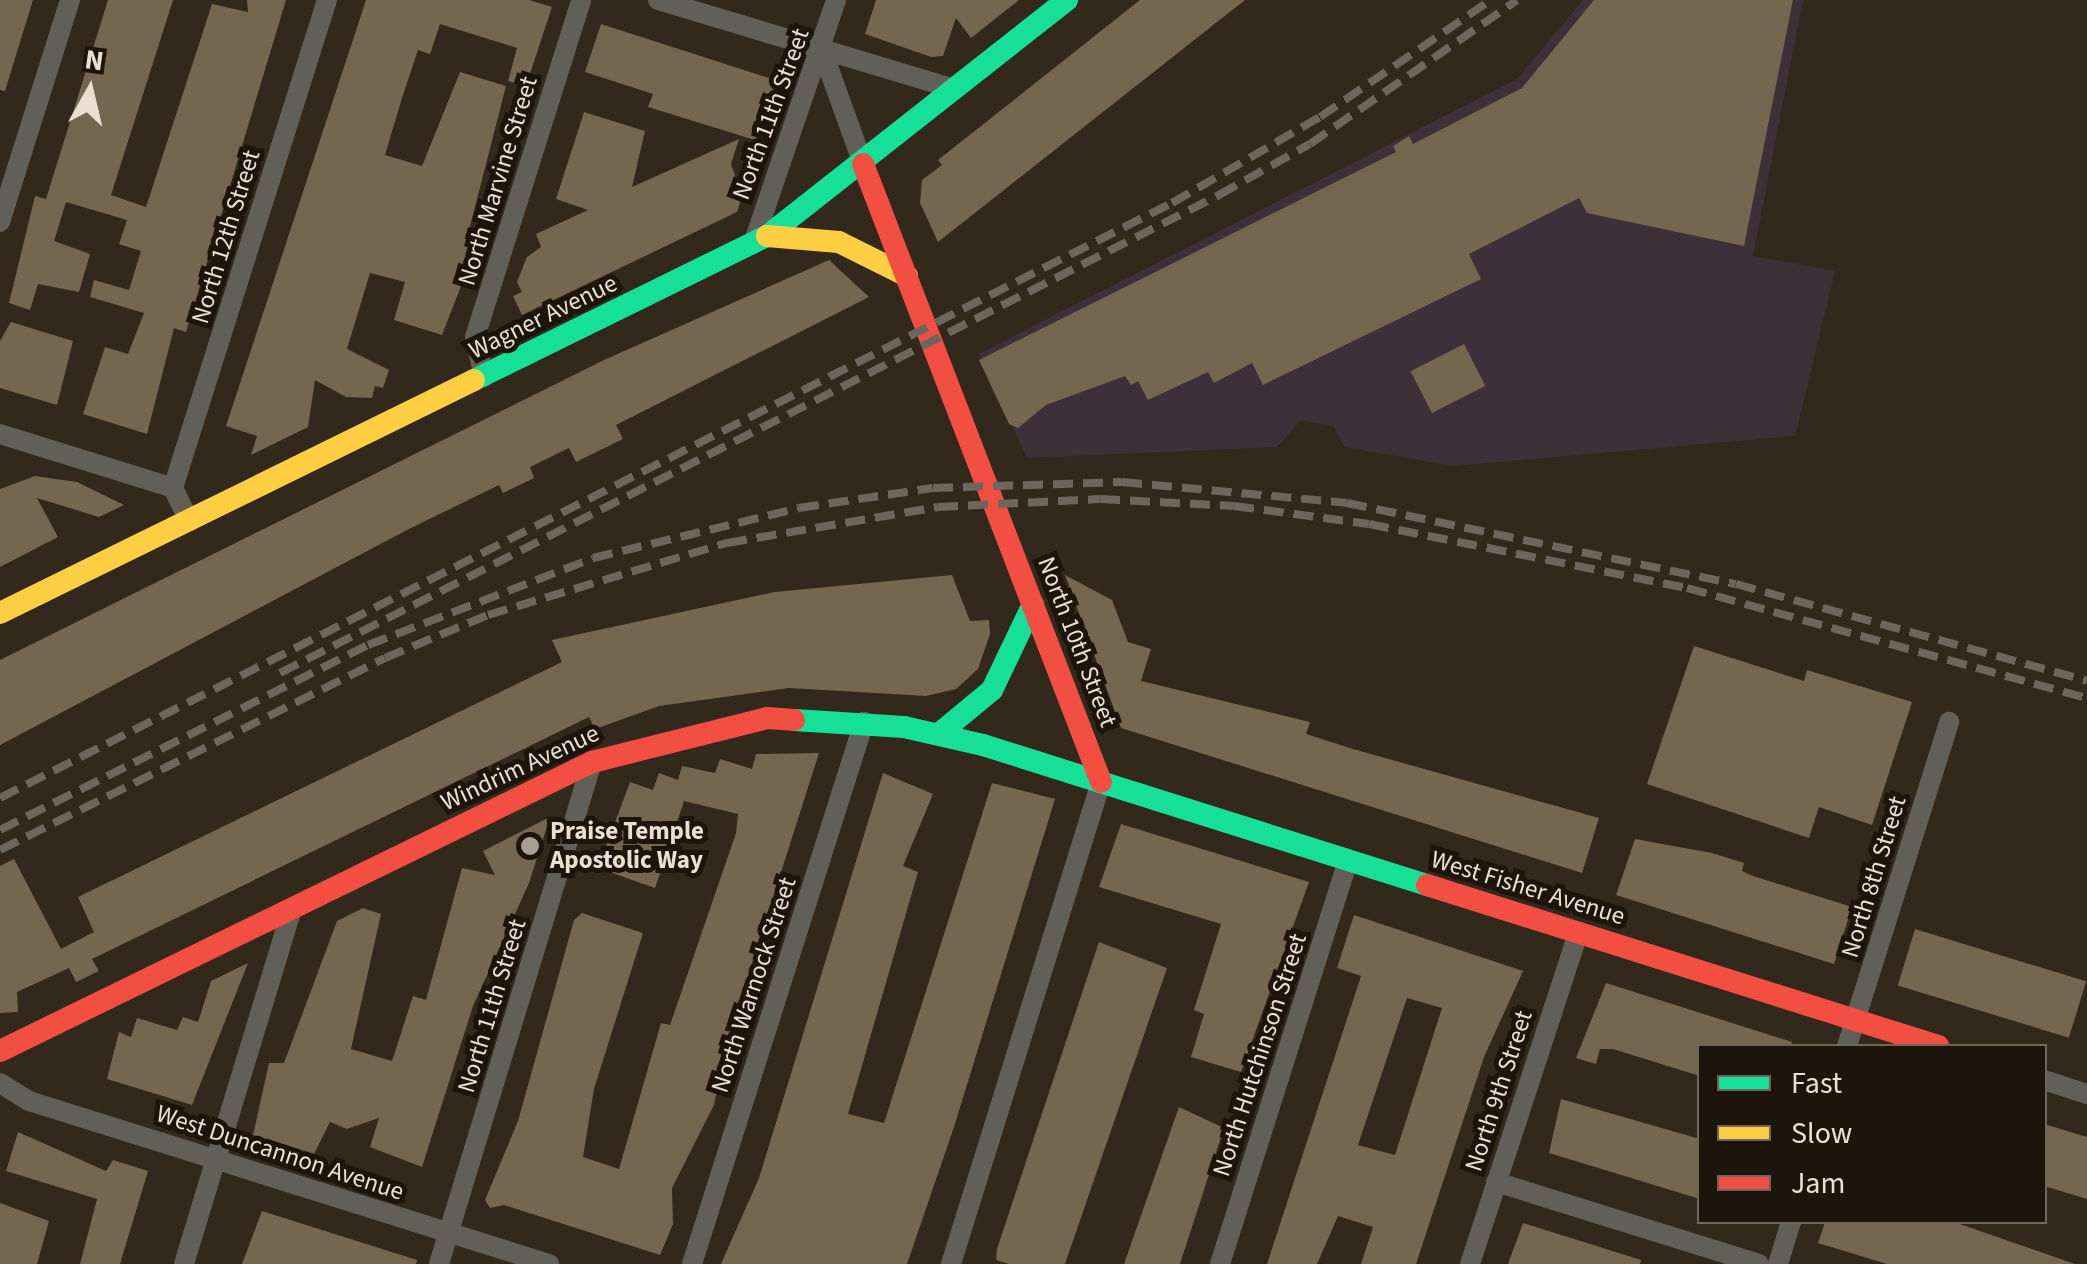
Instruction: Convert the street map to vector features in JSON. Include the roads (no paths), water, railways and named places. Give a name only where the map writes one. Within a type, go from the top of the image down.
[{"type":"street","points":[[0,222],[70,0]]},
{"type":"street","name":"North 12th Street","points":[[173,488],[327,0]]},
{"type":"street","name":"North Marvine Street","points":[[484,377],[475,337],[581,0]]},
{"type":"street","points":[[658,0],[954,89]]},
{"type":"street","name":"North 11th Street","points":[[760,240],[798,97],[822,50],[836,0]]},
{"type":"street","name":"Wagner Avenue","points":[[0,613],[760,240],[863,164],[1067,0]]},
{"type":"street","name":"North 10th Street","points":[[822,50],[1101,782]]},
{"type":"street","points":[[760,240],[839,242],[908,276]]},
{"type":"street","points":[[0,434],[173,488],[189,521]]},
{"type":"street","points":[[940,733],[992,690],[1033,604]]},
{"type":"street","name":"Windrim Avenue","points":[[0,1050],[592,762],[767,718],[864,722],[940,733],[1101,782]]},
{"type":"street","name":"North Warnock Street","points":[[692,1264],[864,722]]},
{"type":"street","name":"North 8th Street","points":[[1848,1044],[1950,722]]},
{"type":"street","name":"North 11th Street","points":[[440,1264],[592,762]]},
{"type":"street","points":[[951,1264],[1101,782]]},
{"type":"street","name":"West Fisher Avenue","points":[[1101,782],[1932,1044]]},
{"type":"street","name":"North Hutchinson Street","points":[[1220,1264],[1348,861]]},
{"type":"street","points":[[184,1264],[292,908]]},
{"type":"street","name":"North 9th Street","points":[[1470,1264],[1578,933]]},
{"type":"street","points":[[2047,1081],[2087,1094]]},
{"type":"street","name":"West Duncannon Avenue","points":[[0,1082],[29,1101],[549,1264]]},
{"type":"street","points":[[1496,1182],[1759,1264]]},
{"type":"street","points":[[1778,1264],[1790,1224]]},
{"type":"railway","points":[[0,798],[1172,203],[1320,117],[1491,0]]},
{"type":"railway","points":[[280,673],[1219,195],[1310,144],[1517,0]]},
{"type":"railway","points":[[0,830],[368,645],[593,558],[799,508],[933,488],[1122,482],[1347,503],[1736,584],[2087,681]]},
{"type":"railway","points":[[0,850],[385,658],[488,615],[727,543],[938,507],[1100,499],[1234,506],[1369,524],[1687,588],[2087,698]]},
{"type":"place","name":"Praise Temple Apostolic Way","points":[[530,846]]}]
